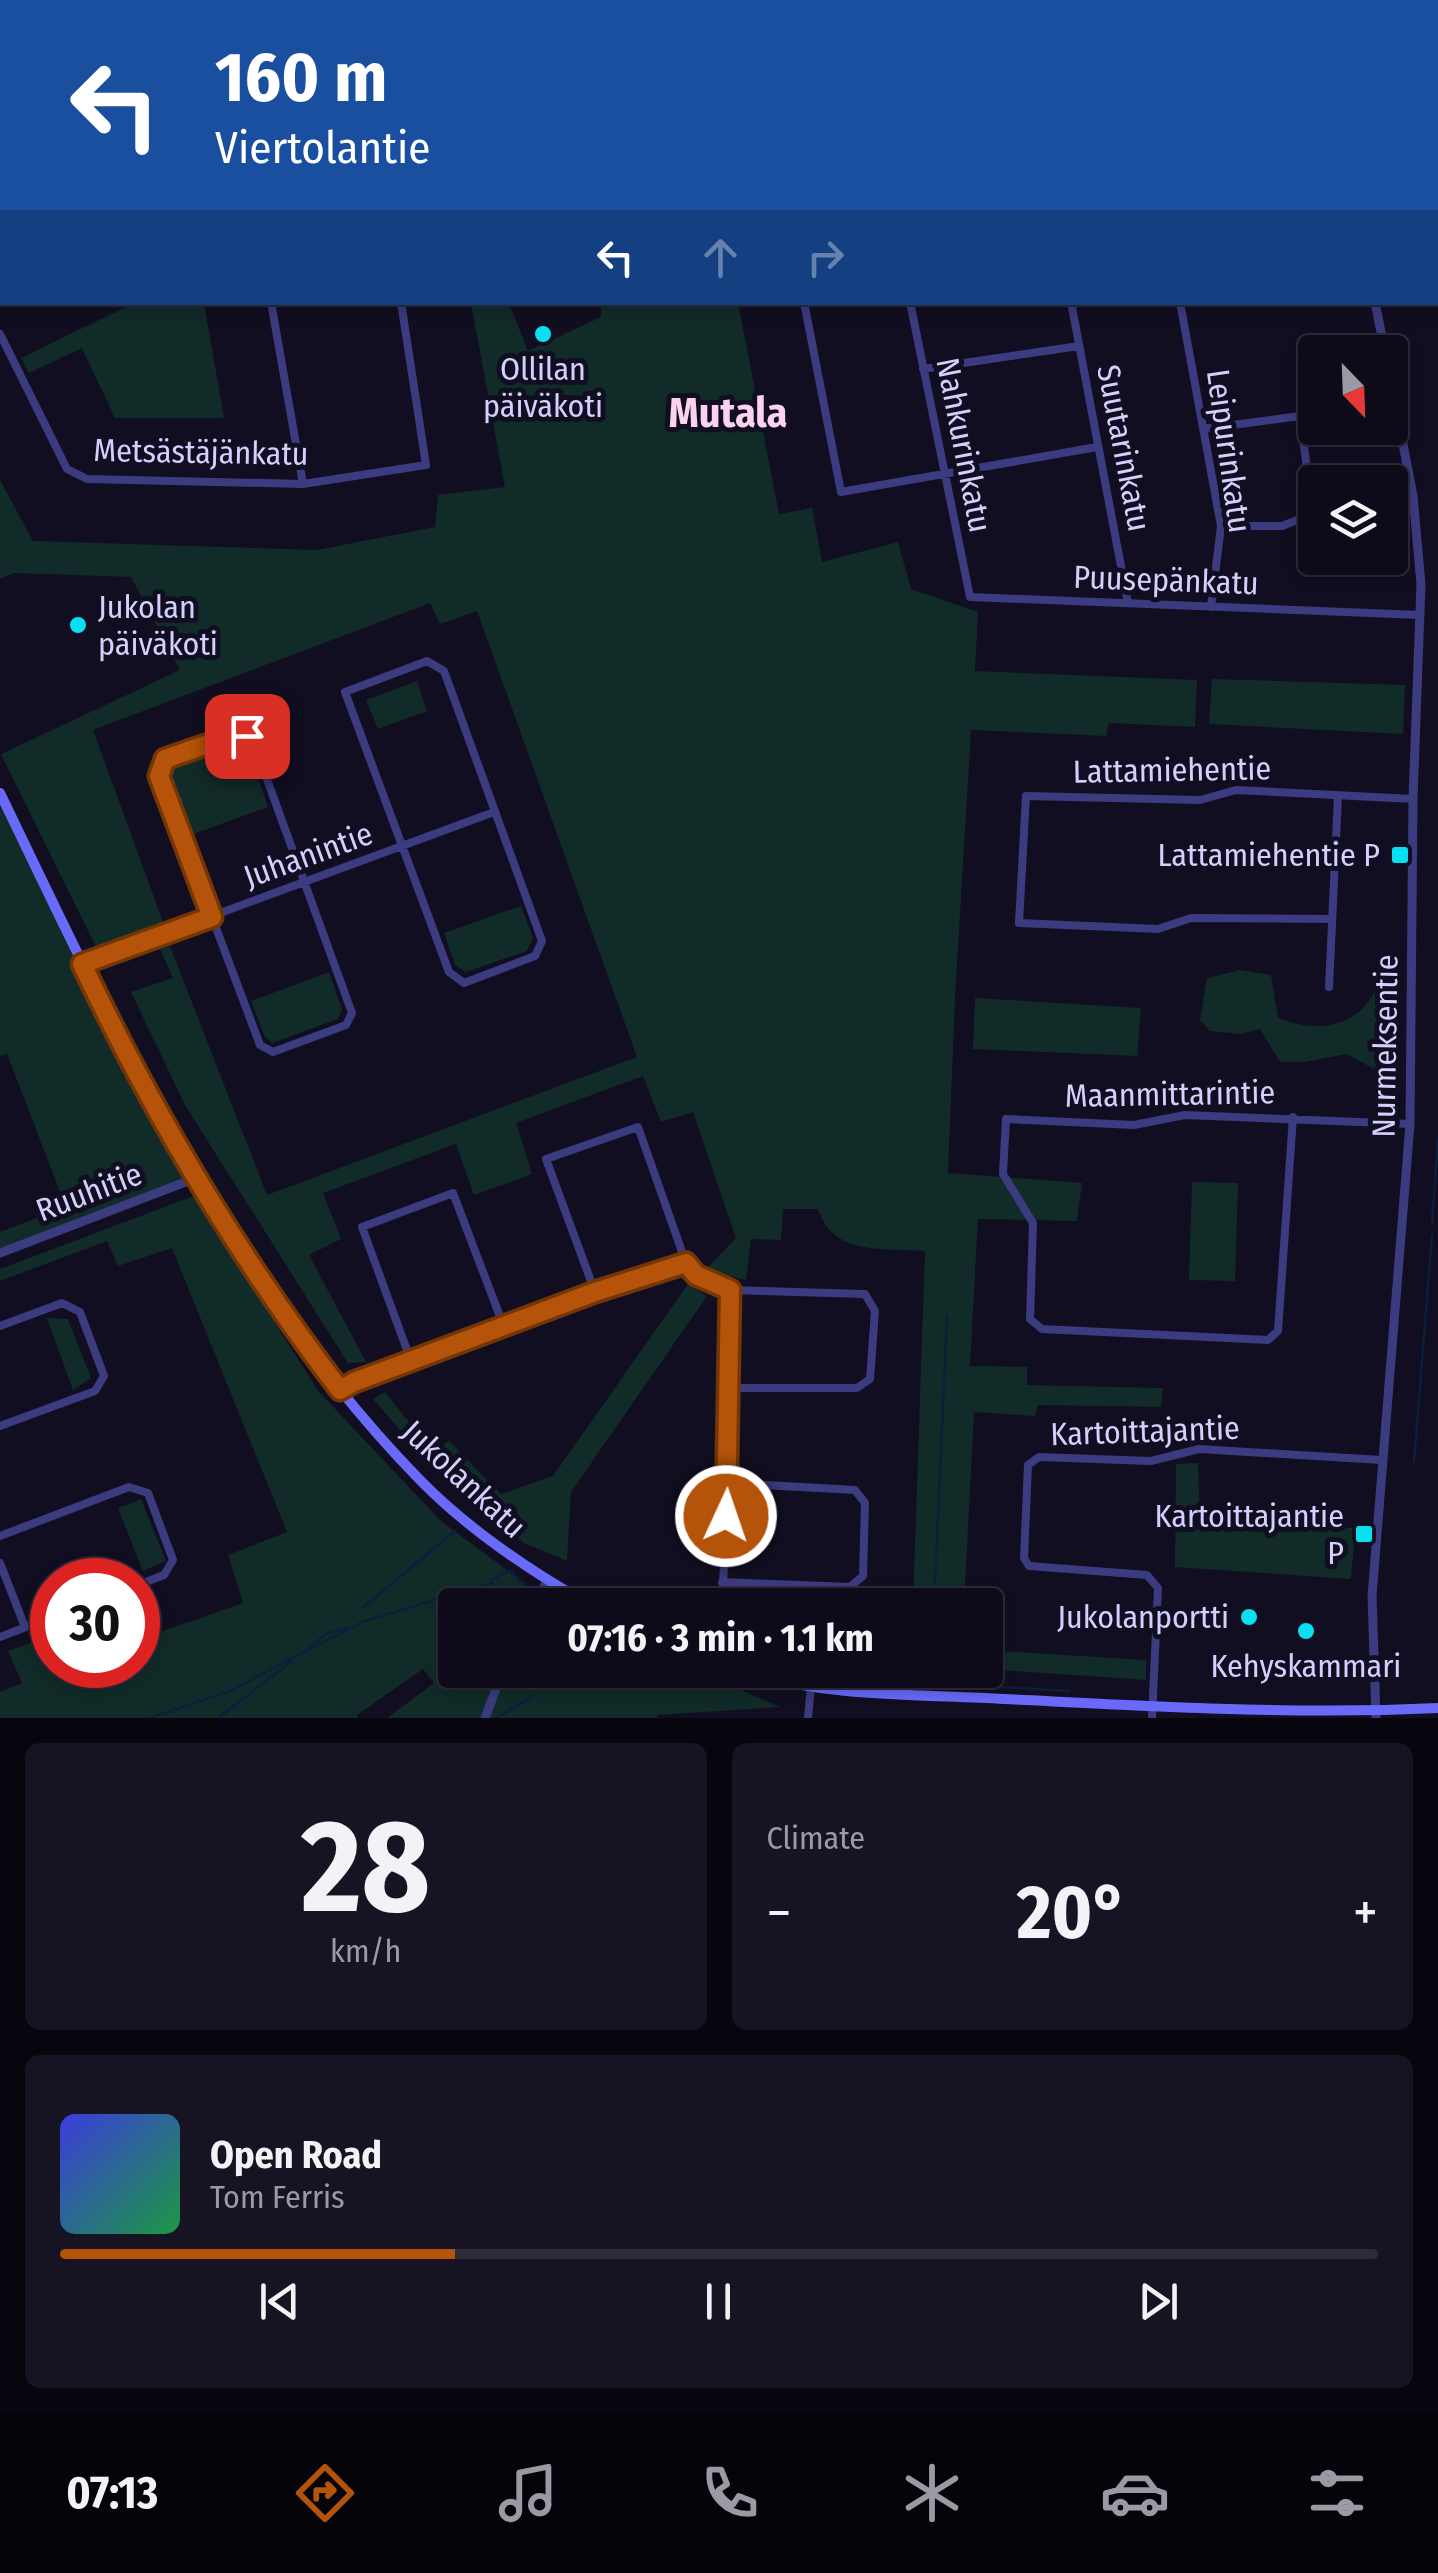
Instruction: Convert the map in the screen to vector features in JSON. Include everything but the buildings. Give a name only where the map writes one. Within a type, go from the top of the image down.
[{"type":"main road","name":"Jukolankatu","points":[[0,793],[142,1083],[260,1280],[340,1390],[422,1482],[512,1558],[561,1588]]},
{"type":"main road","points":[[811,1688],[1152,1712],[1376,1714],[1438,1708]]},
{"type":"street","points":[[272,305],[303,484]]},
{"type":"street","name":"Metsästäjänkatu","points":[[0,334],[68,470],[88,479],[303,484],[426,464],[401,305]]},
{"type":"street","points":[[805,305],[842,492],[1098,447]]},
{"type":"street","name":"Nahkurinkatu","points":[[911,305],[970,597]]},
{"type":"street","name":"Suutarinkatu","points":[[1072,305],[1128,603]]},
{"type":"street","name":"Leipurinkatu","points":[[1181,305],[1221,526],[1211,607]]},
{"type":"street","points":[[1376,305],[1382,335]]},
{"type":"street","points":[[923,370],[1079,346]]},
{"type":"street","points":[[1203,429],[1300,416],[1312,514],[1282,526],[1221,526]]},
{"type":"street","name":"Nurmeksentie","points":[[1376,1714],[1372,1596],[1410,1124],[1413,798],[1420,616],[1417,526],[1402,445]]},
{"type":"street","name":"Puusepänkatu","points":[[970,597],[1420,616]]},
{"type":"street","points":[[427,661],[444,671],[494,812],[542,941],[534,956],[464,983],[449,972],[345,692],[427,661]]},
{"type":"street","points":[[242,732],[253,741],[306,883],[352,1013],[346,1024],[273,1052],[260,1044],[159,776],[165,759],[242,732]]},
{"type":"street","name":"Lattamiehentie","points":[[1330,919],[1191,918],[1158,929],[1019,923],[1026,796],[1200,800],[1236,790],[1338,798],[1413,798]]},
{"type":"street","points":[[1329,987],[1338,798]]},
{"type":"street","name":"Juhanintie","points":[[82,964],[494,812]]},
{"type":"street","name":"Maanmittarintie","points":[[1294,1117],[1278,1331],[1268,1340],[1042,1329],[1030,1318],[1033,1223],[1003,1174],[1006,1119],[1134,1125],[1185,1114],[1294,1117],[1410,1124]]},
{"type":"street","points":[[595,1292],[546,1160],[638,1128],[686,1263],[696,1275],[730,1290],[865,1294],[874,1312],[870,1379],[856,1388],[730,1388]]},
{"type":"street","name":"Ruuhitie","points":[[0,1253],[196,1178]]},
{"type":"street","points":[[411,1360],[362,1227],[434,1200],[452,1194],[504,1327]]},
{"type":"street","points":[[340,1390],[595,1292],[686,1263]]},
{"type":"street","points":[[722,1588],[728,1483],[730,1290]]},
{"type":"street","points":[[0,1326],[62,1303],[80,1312],[104,1376],[95,1391],[0,1426]]},
{"type":"street","name":"Kartoittajantie","points":[[1152,1712],[1158,1588],[1147,1575],[1029,1566],[1024,1558],[1028,1465],[1039,1457],[1150,1462],[1199,1449],[1382,1460]]},
{"type":"street","points":[[722,1582],[850,1587],[863,1576],[864,1503],[855,1490],[728,1483]]},
{"type":"street","points":[[0,1536],[129,1487],[148,1493],[173,1560],[160,1577]]},
{"type":"street","points":[[0,1563],[25,1627]]},
{"type":"street","points":[[543,1588],[547,1580]]},
{"type":"street","points":[[0,1637],[30,1625]]},
{"type":"street","points":[[485,1718],[496,1688]]},
{"type":"street","points":[[808,1718],[811,1688]]},
{"type":"green space","points":[[130,305],[204,305],[224,418],[115,418],[82,348],[29,373],[21,358]]},
{"type":"green space","points":[[471,305],[510,305],[528,351],[601,317],[601,305],[738,305],[779,514],[812,508],[822,562],[898,542],[911,589],[978,612],[975,671],[1197,680],[1195,727],[1109,723],[1106,736],[971,730],[948,1173],[1082,1183],[1077,1221],[978,1219],[970,1366],[1027,1367],[1027,1385],[1163,1388],[1161,1407],[1038,1405],[1035,1416],[974,1412],[965,1588],[914,1588],[925,1251],[877,1249],[847,1242],[825,1224],[818,1209],[783,1209],[781,1240],[751,1239],[746,1280],[705,1270],[736,1238],[693,1112],[661,1122],[643,1076],[516,1123],[532,1174],[474,1195],[456,1144],[323,1193],[341,1239],[309,1255],[366,1362],[348,1363],[185,1105],[131,992],[173,978],[160,949],[170,946],[267,1195],[637,1057],[477,611],[440,624],[430,603],[93,730],[163,922],[96,947],[1,754],[180,670],[131,577],[14,573],[0,579],[0,480],[33,541],[317,550],[435,527],[438,495],[505,487]]},
{"type":"green space","points":[[1212,679],[1405,685],[1403,734],[1209,724]]},
{"type":"green space","points":[[417,681],[427,711],[378,729],[366,700]]},
{"type":"green space","points":[[236,743],[248,748],[268,807],[191,835],[169,776],[172,768]]},
{"type":"green space","points":[[0,802],[85,981],[187,1178],[0,1250],[0,1232],[66,1207],[7,1054],[0,1056]]},
{"type":"green space","points":[[521,906],[533,938],[527,951],[466,972],[455,965],[444,933]]},
{"type":"green space","points":[[1240,970],[1271,975],[1278,1018],[1310,1026],[1332,1024],[1353,1016],[1380,987],[1390,982],[1385,1075],[1347,1054],[1280,1062],[1260,1029],[1241,1034],[1210,1031],[1200,1020],[1207,978]]},
{"type":"green space","points":[[329,972],[342,1009],[338,1019],[272,1043],[265,1037],[251,1001]]},
{"type":"green space","points":[[975,998],[1141,1008],[1137,1056],[973,1049]]},
{"type":"green space","points":[[1192,1182],[1238,1183],[1235,1281],[1189,1280]]},
{"type":"green space","points":[[194,1196],[319,1392],[441,1521],[531,1588],[438,1588],[438,1688],[736,1688],[780,1707],[657,1718],[387,1718],[434,1683],[423,1669],[358,1718],[0,1718],[0,1692],[22,1683],[8,1651],[30,1643],[30,1688],[160,1688],[160,1632],[243,1603],[228,1555],[287,1532],[172,1248],[118,1266],[107,1241],[0,1281],[0,1269]]},
{"type":"green space","points":[[688,1284],[707,1296],[571,1492],[567,1561],[524,1543],[434,1469],[373,1399],[385,1392],[432,1451],[449,1441],[501,1494],[553,1476]]},
{"type":"green space","points":[[47,1318],[68,1319],[91,1378],[73,1390]]},
{"type":"green space","points":[[1198,1463],[1200,1519],[1355,1528],[1351,1579],[1175,1567],[1176,1464]]},
{"type":"green space","points":[[141,1499],[166,1561],[160,1564],[160,1558],[138,1558],[118,1508]]},
{"type":"green space","points":[[1003,1651],[1146,1660],[1146,1680],[1003,1670]]},
{"type":"waterway","points":[[1432,1223],[1438,1138]]},
{"type":"waterway","points":[[1414,1462],[1432,1235]]},
{"type":"waterway","points":[[935,1588],[947,1316]]},
{"type":"waterway","points":[[364,1607],[455,1531]]},
{"type":"waterway","points":[[492,1580],[509,1570],[526,1586]]},
{"type":"waterway","points":[[477,1588],[492,1583]]},
{"type":"waterway","points":[[150,1718],[230,1691],[362,1622],[438,1599]]},
{"type":"waterway","points":[[306,1650],[326,1634],[347,1628]]},
{"type":"waterway","points":[[218,1718],[292,1661]]},
{"type":"waterway","points":[[1003,1687],[1069,1691]]},
{"type":"waterway","points":[[496,1718],[534,1696]]},
{"type":"place","name":"Ollilan päiväkoti","points":[[543,334]]},
{"type":"place","name":"Jukolan päiväkoti","points":[[78,625]]},
{"type":"place","name":"Lattamiehentie P","points":[[1400,855]]},
{"type":"place","name":"Kartoittajantie P","points":[[1364,1534]]},
{"type":"place","name":"Jukolanportti","points":[[1249,1617]]},
{"type":"place","name":"Kehyskammari","points":[[1306,1631]]},
{"type":"district","name":"Mutala","points":[[728,412]]},
{"type":"route","points":[[247,736],[242,732],[165,759],[159,776],[212,917],[82,964],[142,1083],[202,1189],[250,1265],[340,1390],[595,1292],[686,1263],[696,1275],[730,1290],[726,1516]]}]
